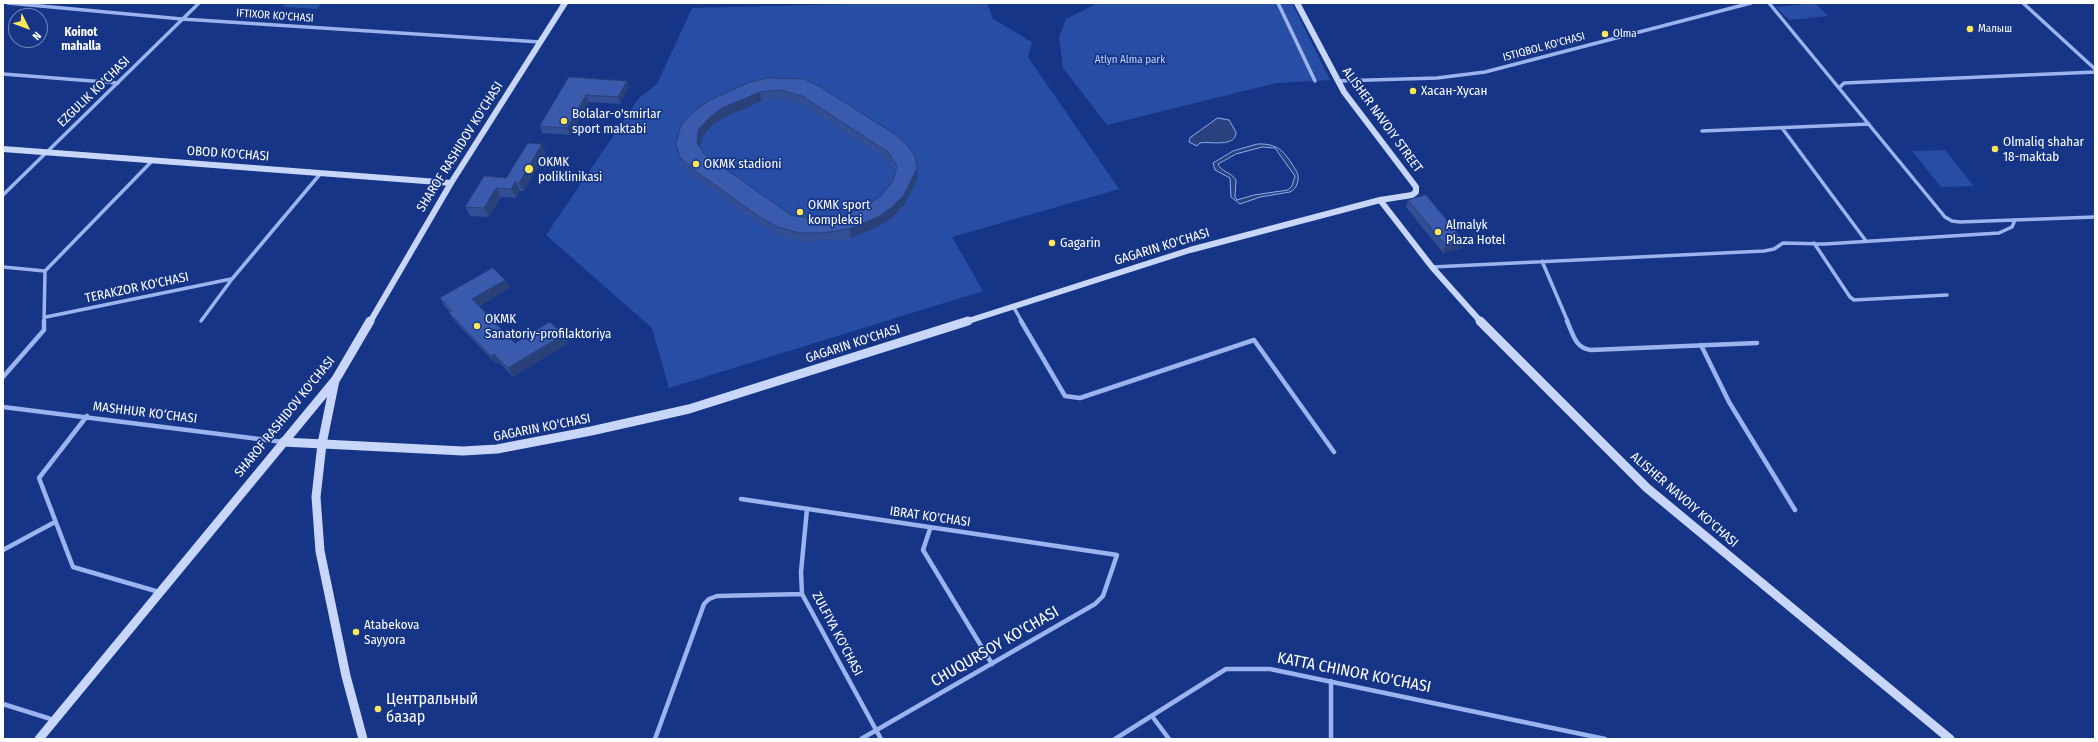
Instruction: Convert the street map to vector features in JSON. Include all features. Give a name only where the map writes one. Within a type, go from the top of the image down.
[{"type":"street","name":"IFTIXOR KO'CHASI","points":[[8,3],[182,19],[540,42]]},
{"type":"street","name":"EZGULIK KO'CHASI","points":[[3,195],[199,3]]},
{"type":"street","name":"SHAROF RASHIDOV KO'CHASI","points":[[39,739],[336,379],[451,183],[565,3]]},
{"type":"street","points":[[1278,3],[1315,81]]},
{"type":"street","name":"ALISHER NAVOIY STREET","points":[[1297,3],[1337,81],[1416,187]]},
{"type":"street","name":"ISTIQBOL KO'CHASI","points":[[1337,81],[1437,78],[1485,72],[1752,3]]},
{"type":"street","points":[[1769,3],[1946,217],[1952,221],[1960,222],[2095,217]]},
{"type":"street","points":[[2023,3],[2095,68]]},
{"type":"street","points":[[1840,87],[1844,82],[2095,72]]},
{"type":"street","points":[[3,74],[118,83]]},
{"type":"street","points":[[1702,131],[1869,124]]},
{"type":"street","points":[[1782,128],[1866,241]]},
{"type":"street","name":"OBOD KO'CHASI","points":[[3,149],[451,183]]},
{"type":"street","points":[[3,377],[44,330],[46,317],[45,271],[154,160]]},
{"type":"street","points":[[201,321],[232,279],[321,173]]},
{"type":"street","name":"GAGARIN KO'CHASI","points":[[283,442],[463,451],[497,449],[689,409],[1190,250],[1380,200],[1412,195],[1416,192],[1416,187]]},
{"type":"street","name":"ALISHER NAVOIY KO'CHASI","points":[[1380,200],[1432,267],[1483,324],[1647,488],[1950,739]]},
{"type":"street","points":[[1432,267],[1764,251],[1774,249],[1783,243],[1866,241],[1998,232],[2012,227],[2015,220]]},
{"type":"street","points":[[1814,243],[1850,297],[1854,300],[1947,295]]},
{"type":"street","points":[[1542,261],[1578,344],[1583,349],[1591,350],[1757,343]]},
{"type":"street","points":[[3,267],[45,271]]},
{"type":"street","name":"TERAKZOR KO'CHASI","points":[[46,317],[232,279]]},
{"type":"street","points":[[1013,306],[1065,396],[1072,398],[1080,398],[1254,340],[1334,452]]},
{"type":"street","points":[[1701,346],[1729,402],[1794,510]]},
{"type":"street","points":[[336,379],[322,444],[316,497],[320,551],[346,676],[363,739]]},
{"type":"street","name":"MASHHUR KO‘CHASI","points":[[3,407],[87,416],[283,442]]},
{"type":"street","points":[[87,416],[39,478],[73,567],[160,592]]},
{"type":"street","name":"IBRAT KO'CHASI","points":[[741,499],[930,529],[1117,555]]},
{"type":"street","name":"ZULFIYA KO'CHASI","points":[[807,510],[801,572],[802,594],[881,739]]},
{"type":"street","points":[[3,550],[55,522]]},
{"type":"street","points":[[930,529],[924,550],[926,556],[992,664]]},
{"type":"street","name":"CHUQURSOY KO'CHASI","points":[[860,739],[1095,604],[1103,596],[1117,555]]},
{"type":"street","points":[[655,739],[704,604],[709,599],[717,596],[802,594]]},
{"type":"street","name":"KATTA CHINOR KO'CHASI","points":[[1115,739],[1226,669],[1270,669],[1605,739]]},
{"type":"street","points":[[1331,739],[1332,681]]},
{"type":"street","points":[[3,704],[54,720]]},
{"type":"street","points":[[1152,716],[1169,739]]},
{"type":"green space","points":[[286,3],[322,3],[317,9],[283,7]]},
{"type":"green space","name":"OKMK sport kompleksi","points":[[892,3],[987,3],[993,19],[1032,42],[1028,57],[1119,189],[952,237],[983,291],[669,388],[652,328],[546,235],[639,98],[657,84],[692,8]]},
{"type":"green space","name":"Atlyn Alma park","points":[[1098,3],[1292,3],[1330,80],[1276,83],[1107,125],[1063,68],[1059,37],[1066,19]]},
{"type":"green space","points":[[1815,3],[1828,16],[1789,20],[1776,7]]},
{"type":"green space","points":[[1945,150],[1974,186],[1941,187],[1912,151]]},
{"type":"shaded area","points":[[1218,118],[1229,120],[1236,132],[1235,137],[1232,140],[1222,143],[1200,143],[1197,146],[1189,142],[1190,138]]},
{"type":"shaded area","points":[[1258,144],[1266,144],[1278,148],[1286,155],[1297,172],[1298,178],[1296,186],[1290,192],[1260,197],[1240,204],[1231,197],[1230,178],[1215,170],[1213,163],[1233,151]],"holes":[[[1263,147],[1275,148],[1295,176],[1292,186],[1288,190],[1254,195],[1237,200],[1235,197],[1236,180],[1232,175],[1221,169],[1218,164],[1236,154]]]},
{"type":"building","name":"Bolalar-o'smirlar sport maktabi","points":[[569,77],[627,81],[618,97],[586,95],[567,128],[540,126]]},
{"type":"building","points":[[769,78],[804,79],[822,88],[896,135],[908,146],[915,157],[917,168],[904,195],[891,208],[878,217],[849,229],[822,233],[798,233],[776,226],[758,216],[694,170],[680,157],[676,144],[681,125],[692,113],[710,100],[750,82]],"holes":[[[781,90],[802,96],[888,152],[897,166],[893,181],[882,195],[865,207],[842,216],[817,220],[791,215],[704,154],[697,143],[698,130],[709,118],[722,108],[760,92]]]},
{"type":"building","points":[[528,143],[542,144],[519,183],[515,182],[511,189],[496,188],[484,208],[465,207],[484,176],[506,178]]},
{"type":"building","points":[[1426,195],[1464,241],[1446,246],[1408,200]]},
{"type":"building","name":"OKMK Sanatoriy-profilaktoriya","points":[[493,268],[505,280],[472,299],[515,343],[550,322],[563,335],[508,368],[494,354],[491,356],[449,313],[452,311],[440,298]]},
{"type":"place","name":"Малыш","points":[[1970,29]]},
{"type":"place","name":"Olma","points":[[1605,34]]},
{"type":"place","name":"Хасан-Хусан","points":[[1413,91]]},
{"type":"place","name":"Bolalar-o'smirlar sport maktabi","points":[[564,121]]},
{"type":"place","name":"Olmaliq shahar 18-maktab","points":[[1995,149]]},
{"type":"place","name":"OKMK stadioni","points":[[696,164]]},
{"type":"place","name":"OKMK poliklinikasi","points":[[529,169]]},
{"type":"place","name":"OKMK sport kompleksi","points":[[800,212]]},
{"type":"place","name":"Almalyk Plaza Hotel","points":[[1438,232]]},
{"type":"place","name":"Gagarin","points":[[1052,243]]},
{"type":"place","name":"OKMK Sanatoriy-profilaktoriya","points":[[477,326]]},
{"type":"place","name":"Atabekova Sayyora","points":[[356,632]]},
{"type":"place","name":"Центральный базар","points":[[378,709]]},
{"type":"district","name":"Koinot mahalla","points":[[81,40]]}]
